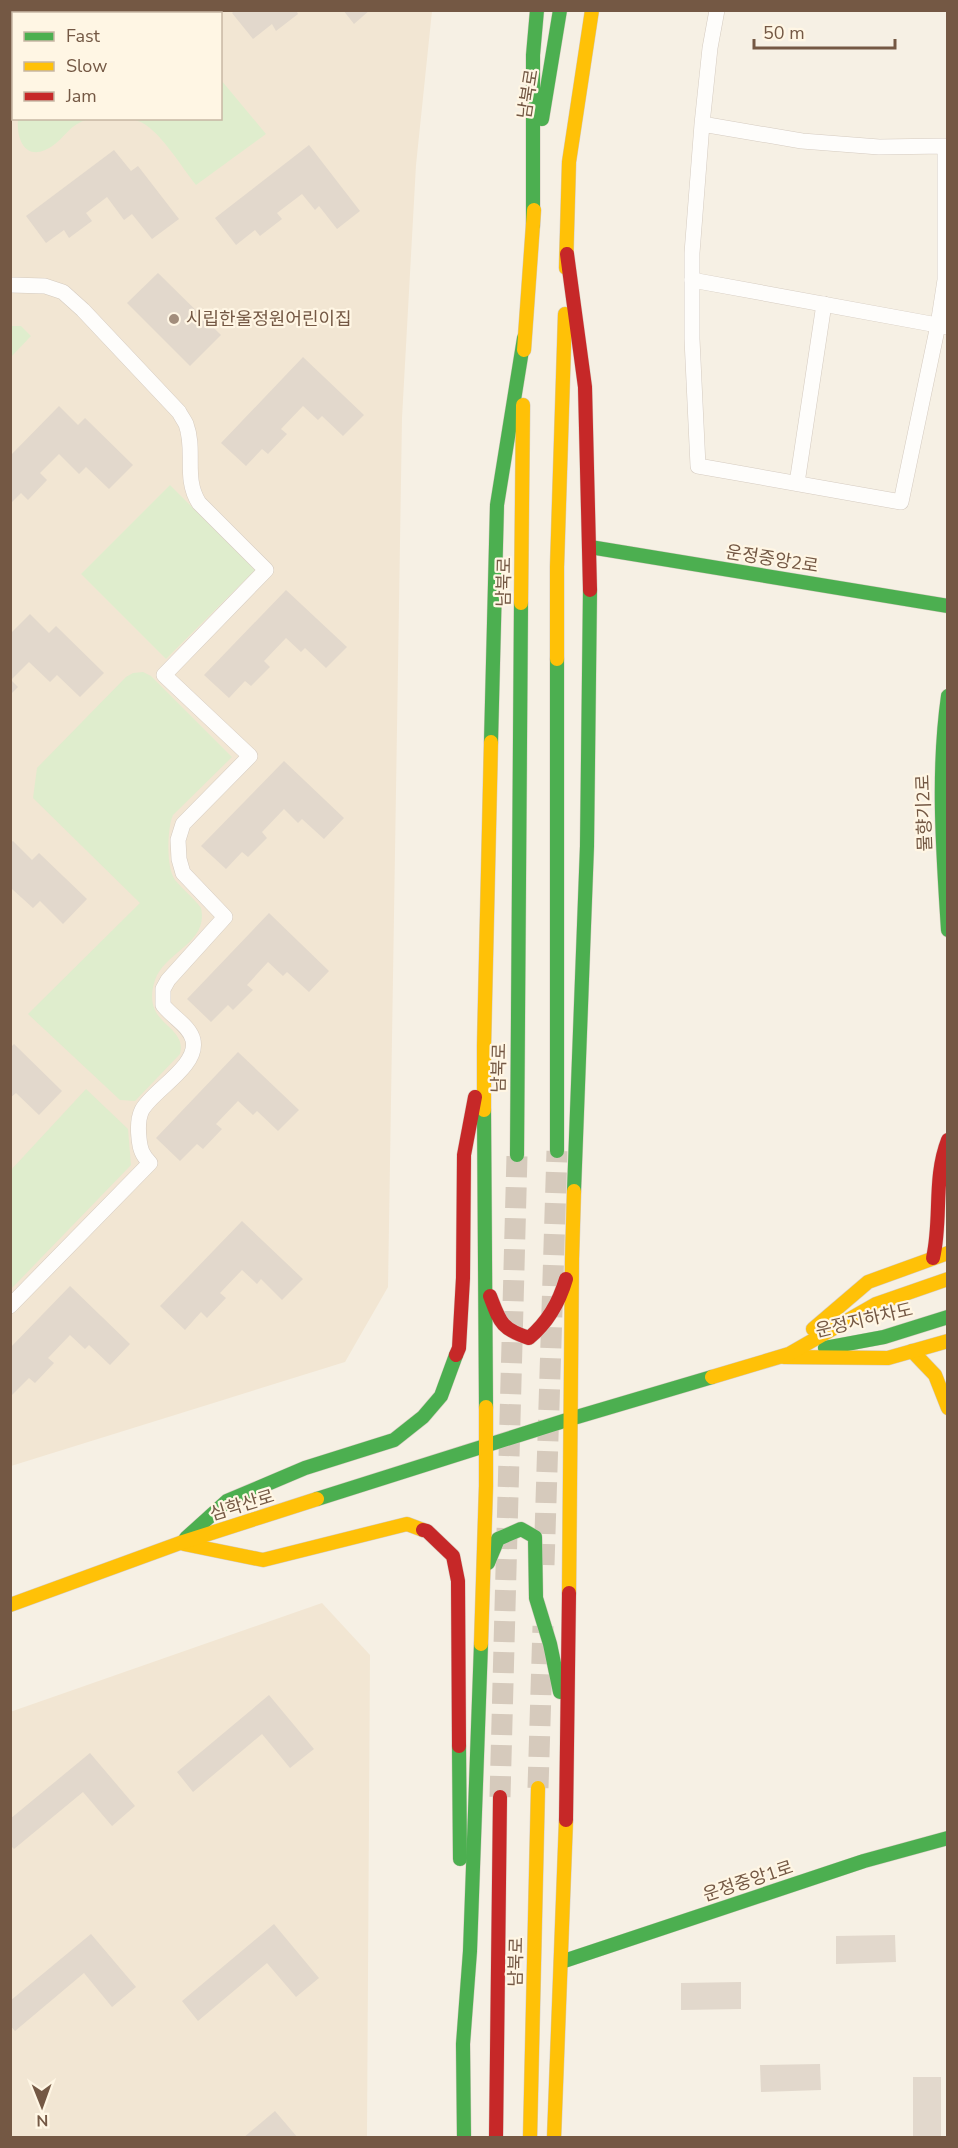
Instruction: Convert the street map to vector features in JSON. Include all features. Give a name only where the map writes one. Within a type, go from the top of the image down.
[{"type":"main road","points":[[532,10],[533,225]]},
{"type":"main road","points":[[533,56],[537,10]]},
{"type":"main road","name":"남북로","points":[[517,1155],[524,338],[540,129],[560,10]]},
{"type":"main road","points":[[557,1151],[557,567],[569,162],[592,10]]},
{"type":"main road","points":[[555,2138],[568,1737],[572,1259],[587,846],[590,547],[585,387],[567,254]]},
{"type":"main road","points":[[464,2138],[463,2044],[470,1951],[487,1446],[484,1046],[497,505],[524,338]]},
{"type":"main road","name":"운정중앙2로","points":[[590,547],[948,606]]},
{"type":"main road","name":"물향기2로","points":[[948,696],[941,756],[940,801],[948,930]]},
{"type":"main road","points":[[180,1543],[227,1501],[305,1468],[393,1440],[423,1417],[441,1396],[459,1348],[463,1278],[464,1155],[484,1046]]},
{"type":"main road","points":[[933,1258],[938,1227],[940,1162],[948,1140]]},
{"type":"main road","points":[[785,1355],[868,1282],[948,1253]]},
{"type":"main road","points":[[485,1285],[500,1323],[506,1330],[529,1338],[543,1327],[561,1299],[572,1259]]},
{"type":"main road","points":[[785,1355],[876,1304],[948,1279]]},
{"type":"main road","name":"운정지하차도","points":[[785,1355],[884,1337],[948,1317]]},
{"type":"main road","points":[[785,1355],[888,1358],[948,1341]]},
{"type":"main road","points":[[912,1351],[935,1375],[948,1408]]},
{"type":"main road","name":"심학산로","points":[[10,1605],[180,1543],[570,1419],[785,1355]]},
{"type":"main road","points":[[180,1543],[263,1560],[407,1524],[427,1531],[453,1556],[458,1581],[460,1858],[470,1951]]},
{"type":"main road","points":[[483,1577],[498,1539],[521,1528],[536,1537],[536,1598],[550,1644],[568,1737]]},
{"type":"main road","name":"남북로","points":[[530,2138],[538,1788]]},
{"type":"main road","name":"남북로","points":[[496,2138],[500,1797]]},
{"type":"main road","name":"운정중앙1로","points":[[561,1962],[864,1861],[948,1838]]},
{"type":"street","points":[[702,124],[802,141],[879,147],[945,146],[943,326],[901,502],[698,466],[692,339],[692,253],[702,124],[710,48],[717,10]]},
{"type":"street","points":[[692,280],[943,326]]},
{"type":"street","points":[[10,1306],[150,1162],[142,1155],[140,1146],[138,1128],[143,1109],[189,1061],[193,1050],[193,1039],[187,1029],[163,1005],[163,989],[168,980],[225,917],[183,873],[179,859],[178,840],[183,824],[250,756],[164,675],[266,570],[199,503],[192,493],[189,477],[189,439],[186,424],[178,412],[83,310],[63,292],[45,286],[11,285]]},
{"type":"street","points":[[797,483],[824,304]]},
{"type":"shaded area","points":[[11,11],[432,11],[416,165],[402,418],[388,1287],[345,1362],[11,1466]]},
{"type":"shaded area","points":[[322,1603],[370,1655],[367,2137],[11,2137],[10,1712]]},
{"type":"green space","points":[[222,81],[266,134],[196,185],[154,131],[133,120],[222,120]]},
{"type":"green space","points":[[18,120],[90,120],[79,123],[55,144],[38,152],[26,148],[19,136]]},
{"type":"green space","points":[[11,326],[21,326],[31,336],[11,357]]},
{"type":"green space","points":[[170,485],[255,570],[166,659],[81,574]]},
{"type":"green space","points":[[143,672],[151,676],[232,757],[173,815],[171,821],[168,848],[172,874],[178,884],[201,908],[202,920],[193,939],[160,970],[152,995],[158,1016],[177,1036],[181,1044],[180,1054],[135,1101],[120,1100],[28,1014],[140,903],[33,798],[37,768],[126,677],[133,673]]},
{"type":"green space","points":[[86,1089],[128,1129],[131,1165],[11,1289],[11,1170]]},
{"type":"building","points":[[235,10],[296,10],[298,14],[276,31],[272,24],[253,39],[232,13]]},
{"type":"building","points":[[343,10],[370,10],[354,24]]},
{"type":"building","points":[[309,145],[360,211],[337,229],[319,206],[315,210],[302,194],[277,213],[282,219],[260,236],[255,230],[236,245],[215,218]]},
{"type":"building","points":[[114,150],[131,171],[138,166],[179,219],[152,239],[132,214],[124,220],[107,197],[86,213],[92,221],[69,238],[64,230],[46,243],[26,216]]},
{"type":"building","name":"시립한울정원어린이집","points":[[158,273],[221,335],[190,366],[127,303]]},
{"type":"building","points":[[303,357],[364,415],[343,436],[322,416],[318,420],[303,406],[281,429],[287,434],[268,454],[262,449],[246,466],[221,443]]},
{"type":"building","points":[[59,406],[78,425],[85,418],[133,465],[109,489],[86,467],[79,474],[59,454],[40,473],[47,480],[28,500],[21,493],[10,504],[10,456]]},
{"type":"building","points":[[286,590],[347,647],[326,668],[305,648],[301,652],[286,638],[264,661],[270,667],[251,686],[245,681],[229,698],[204,675]]},
{"type":"building","points":[[30,614],[49,633],[56,626],[104,673],[80,697],[57,675],[50,682],[29,662],[11,680],[18,687],[10,695],[10,634]]},
{"type":"building","points":[[284,761],[344,818],[324,839],[302,819],[298,823],[284,809],[262,832],[267,838],[248,857],[242,852],[226,869],[201,846]]},
{"type":"building","points":[[13,841],[32,860],[39,853],[87,899],[63,924],[40,901],[33,908],[12,889],[10,890],[10,843]]},
{"type":"building","points":[[269,913],[329,971],[309,992],[287,972],[283,976],[268,962],[247,985],[253,990],[233,1010],[228,1005],[211,1022],[187,999]]},
{"type":"building","points":[[14,1044],[62,1091],[39,1115],[16,1093],[10,1098],[10,1048]]},
{"type":"building","points":[[238,1052],[299,1110],[278,1131],[257,1111],[253,1115],[238,1101],[216,1124],[222,1129],[203,1149],[197,1144],[180,1161],[156,1138]]},
{"type":"building","points":[[242,1221],[303,1279],[282,1300],[261,1279],[257,1284],[242,1270],[220,1293],[226,1298],[207,1318],[201,1312],[185,1330],[160,1306]]},
{"type":"building","points":[[70,1286],[130,1344],[110,1365],[89,1345],[85,1349],[70,1335],[48,1358],[54,1363],[35,1383],[29,1378],[12,1395],[10,1393],[10,1348]]},
{"type":"building","points":[[269,1695],[314,1749],[290,1768],[262,1734],[193,1792],[177,1772]]},
{"type":"building","points":[[90,1753],[135,1806],[112,1826],[83,1792],[14,1849],[10,1845],[10,1819]]},
{"type":"building","points":[[274,1924],[319,1978],[296,1997],[267,1963],[198,2021],[182,2001]]},
{"type":"building","points":[[91,1934],[136,1987],[112,2007],[84,1973],[15,2031],[10,2025],[10,2001]]},
{"type":"building","points":[[895,1935],[896,1962],[836,1964],[836,1936]]},
{"type":"building","points":[[741,1982],[741,2009],[681,2010],[681,1983]]},
{"type":"building","points":[[820,2064],[821,2090],[761,2092],[760,2065]]},
{"type":"building","points":[[913,2077],[941,2077],[941,2138],[913,2138]]},
{"type":"building","points":[[275,2111],[298,2138],[243,2138]]},
{"type":"tunnel","points":[[544,1565],[557,1151]]},
{"type":"tunnel","points":[[500,1797],[517,1155]]},
{"type":"tunnel","points":[[538,1788],[543,1626]]},
{"type":"traffic: fast","points":[[533,225],[533,55],[537,10]]},
{"type":"traffic: fast","points":[[542,119],[560,10]]},
{"type":"traffic: fast","points":[[491,742],[497,505],[524,338]]},
{"type":"traffic: fast","points":[[590,547],[948,606]]},
{"type":"traffic: fast","points":[[574,1191],[587,846],[590,590]]},
{"type":"traffic: fast","points":[[517,1155],[521,603]]},
{"type":"traffic: fast","points":[[557,659],[557,1151]]},
{"type":"traffic: fast","points":[[948,696],[942,783],[948,930]]},
{"type":"traffic: fast","points":[[484,1110],[486,1407]]},
{"type":"traffic: fast","points":[[825,1348],[884,1337],[948,1317]]},
{"type":"traffic: fast","points":[[186,1538],[227,1501],[305,1468],[394,1440],[423,1417],[441,1396],[456,1355]]},
{"type":"traffic: fast","points":[[317,1499],[712,1377]]},
{"type":"traffic: fast","points":[[488,1563],[498,1539],[521,1529],[535,1537],[536,1598],[550,1644],[560,1692]]},
{"type":"traffic: fast","points":[[464,2138],[463,2044],[470,1951],[481,1644]]},
{"type":"traffic: fast","points":[[459,1746],[460,1859]]},
{"type":"traffic: fast","points":[[561,1962],[864,1861],[948,1838]]},
{"type":"traffic: slow","points":[[566,268],[569,162],[592,10]]},
{"type":"traffic: slow","points":[[524,350],[534,210]]},
{"type":"traffic: slow","points":[[557,659],[557,567],[565,314]]},
{"type":"traffic: slow","points":[[521,603],[523,405]]},
{"type":"traffic: slow","points":[[484,1110],[491,742]]},
{"type":"traffic: slow","points":[[569,1593],[574,1191]]},
{"type":"traffic: slow","points":[[813,1329],[868,1282],[948,1253]]},
{"type":"traffic: slow","points":[[712,1377],[789,1354],[876,1304],[948,1279]]},
{"type":"traffic: slow","points":[[784,1357],[888,1358],[948,1341]]},
{"type":"traffic: slow","points":[[912,1351],[935,1375],[948,1408]]},
{"type":"traffic: slow","points":[[481,1644],[486,1407]]},
{"type":"traffic: slow","points":[[10,1605],[180,1543],[317,1499]]},
{"type":"traffic: slow","points":[[184,1544],[263,1560],[407,1524],[423,1530]]},
{"type":"traffic: slow","points":[[530,2138],[538,1788]]},
{"type":"traffic: slow","points":[[554,2138],[566,1820]]},
{"type":"traffic: jam","points":[[567,254],[585,387],[590,590]]},
{"type":"traffic: jam","points":[[456,1355],[459,1348],[463,1278],[464,1155],[475,1097]]},
{"type":"traffic: jam","points":[[933,1258],[939,1184],[943,1154],[948,1140]]},
{"type":"traffic: jam","points":[[490,1296],[496,1312],[507,1328],[529,1338],[552,1312],[566,1279]]},
{"type":"traffic: jam","points":[[423,1530],[427,1531],[453,1556],[458,1581],[459,1746]]},
{"type":"traffic: jam","points":[[566,1820],[569,1593]]},
{"type":"traffic: jam","points":[[496,2138],[500,1797]]},
{"type":"place","name":"시립한울정원어린이집","points":[[174,319]]}]
